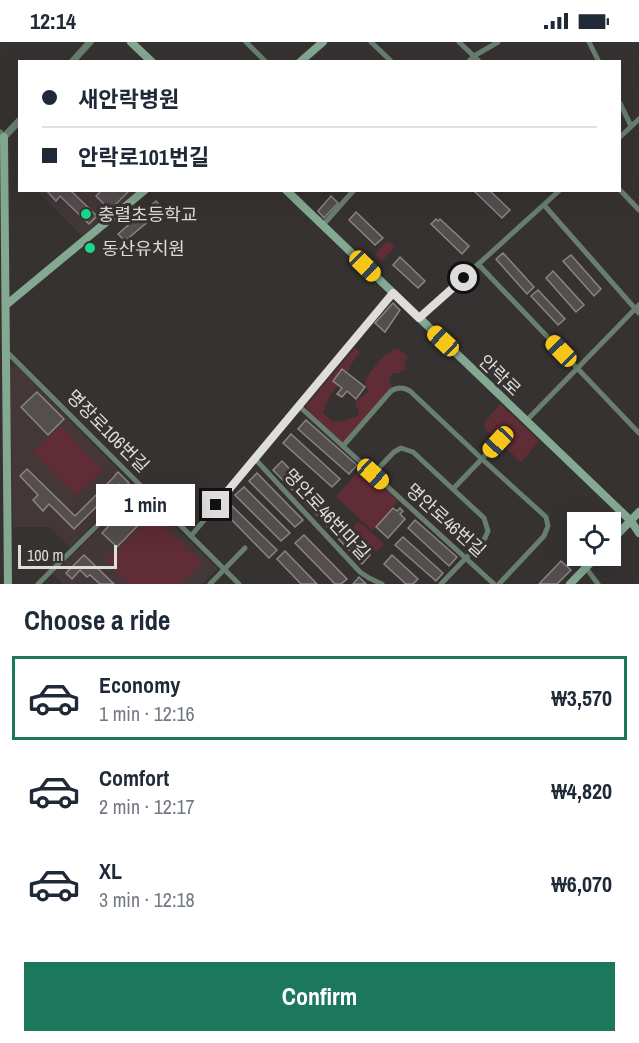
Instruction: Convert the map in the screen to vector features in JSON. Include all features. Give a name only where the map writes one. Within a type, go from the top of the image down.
[{"type":"main road","points":[[131,42],[150,60]]},
{"type":"main road","points":[[302,60],[323,42]]},
{"type":"main road","points":[[2,135],[8,584]]},
{"type":"main road","points":[[6,305],[143,192]]},
{"type":"main road","name":"안락로","points":[[288,192],[631,521],[639,533]]},
{"type":"main road","points":[[621,531],[639,512]]},
{"type":"main road","points":[[570,584],[585,568]]},
{"type":"street","points":[[74,60],[90,42]]},
{"type":"street","points":[[246,42],[264,60]]},
{"type":"street","points":[[371,42],[390,60]]},
{"type":"street","points":[[459,42],[478,60]]},
{"type":"street","points":[[470,60],[498,42]]},
{"type":"street","points":[[589,42],[598,60]]},
{"type":"street","points":[[621,105],[631,126]]},
{"type":"street","points":[[621,135],[639,119]]},
{"type":"street","points":[[2,135],[18,122]]},
{"type":"street","points":[[621,191],[639,210]]},
{"type":"street","points":[[323,225],[352,192]]},
{"type":"street","points":[[419,318],[558,192]]},
{"type":"street","points":[[526,421],[638,309],[544,205]]},
{"type":"street","points":[[478,264],[639,433]]},
{"type":"street","points":[[191,536],[393,293]]},
{"type":"street","name":"명장로106번길","points":[[6,351],[239,584]]},
{"type":"street","points":[[343,446],[391,391],[398,388],[410,391],[546,517],[548,526],[544,536],[499,584]]},
{"type":"street","name":"명안로46번길","points":[[299,406],[494,584]]},
{"type":"street","points":[[453,489],[498,442]]},
{"type":"street","points":[[373,474],[394,452],[401,448],[413,452],[484,518],[488,531],[485,538],[441,584]]},
{"type":"street","name":"명안로46번마길","points":[[255,459],[360,572],[382,584]]},
{"type":"street","points":[[38,584],[139,484]]},
{"type":"street","points":[[210,584],[245,548]]},
{"type":"street","points":[[585,568],[598,584]]},
{"type":"shaded area","name":"충렬초등학교","points":[[38,192],[140,192],[83,237]]},
{"type":"shaded area","points":[[387,241],[395,247],[382,261],[375,254]]},
{"type":"shaded area","points":[[355,348],[360,352],[348,372],[342,369],[333,380],[338,385],[329,397],[323,413],[333,422],[358,416],[355,402],[368,392],[365,380],[388,353],[398,348],[409,358],[404,361],[406,368],[399,373],[393,373],[389,380],[392,387],[343,445],[310,413],[306,406]]},
{"type":"shaded area","points":[[10,367],[18,367],[130,482],[130,486],[70,547],[49,527],[13,527]]},
{"type":"shaded area","points":[[500,404],[539,441],[521,462],[486,430],[484,423]]},
{"type":"shaded area","points":[[61,426],[103,471],[76,496],[33,452]]},
{"type":"shaded area","points":[[362,467],[398,501],[372,530],[336,497]]},
{"type":"shaded area","points":[[138,490],[218,569],[203,584],[63,584],[53,574]]},
{"type":"shaded area","points":[[153,515],[202,563],[181,584],[128,584],[106,561]]},
{"type":"shaded area","points":[[358,522],[384,544],[376,552],[353,527]]},
{"type":"building","points":[[48,192],[72,192],[97,216],[89,224],[60,196],[56,201]]},
{"type":"building","points":[[100,192],[128,192],[110,210],[96,196]]},
{"type":"building","points":[[475,192],[491,192],[510,210],[502,218]]},
{"type":"building","points":[[331,196],[338,203],[324,218],[318,211]]},
{"type":"building","points":[[156,201],[163,209],[125,241],[118,234]]},
{"type":"building","points":[[356,212],[383,238],[375,245],[349,220]]},
{"type":"building","points":[[436,219],[438,221],[440,219],[469,246],[462,254],[431,224]]},
{"type":"building","points":[[503,253],[534,287],[527,294],[496,259]]},
{"type":"building","points":[[571,255],[601,289],[594,296],[563,261]]},
{"type":"building","points":[[400,257],[425,281],[418,288],[393,265]]},
{"type":"building","points":[[553,271],[584,305],[576,312],[546,278]]},
{"type":"building","points":[[538,290],[565,319],[558,325],[531,296]]},
{"type":"building","points":[[393,303],[400,310],[385,332],[375,323]]},
{"type":"building","points":[[342,369],[365,387],[356,399],[347,391],[342,397],[337,394],[342,388],[333,381]]},
{"type":"building","points":[[37,392],[64,419],[48,435],[21,407]]},
{"type":"building","points":[[306,420],[357,465],[349,474],[298,429]]},
{"type":"building","points":[[291,434],[340,479],[332,487],[283,443]]},
{"type":"building","points":[[282,461],[331,512],[322,520],[273,470]]},
{"type":"building","points":[[27,469],[75,516],[118,472],[129,483],[123,488],[119,484],[74,529],[49,504],[43,511],[33,500],[38,495],[20,476]]},
{"type":"building","points":[[257,473],[303,520],[295,527],[249,481]]},
{"type":"building","points":[[244,487],[290,533],[281,541],[235,495]]},
{"type":"building","points":[[130,504],[145,518],[117,547],[102,533]]},
{"type":"building","points":[[230,504],[277,550],[269,558],[223,511]]},
{"type":"building","points":[[393,508],[397,511],[400,508],[403,511],[400,514],[405,519],[388,538],[376,527]]},
{"type":"building","points":[[335,518],[370,555],[362,564],[327,527]]},
{"type":"building","points":[[415,520],[457,557],[449,566],[408,528]]},
{"type":"building","points":[[304,535],[347,579],[341,584],[335,584],[295,543]]},
{"type":"building","points":[[403,537],[443,573],[436,581],[395,545]]},
{"type":"building","points":[[285,551],[317,584],[301,584],[277,559]]},
{"type":"building","points":[[84,555],[114,584],[100,584],[80,570],[72,579],[66,573]]},
{"type":"building","points":[[392,555],[418,579],[413,584],[406,584],[384,564]]},
{"type":"building","points":[[561,561],[571,570],[557,584],[539,584]]},
{"type":"building","points":[[359,577],[366,584],[353,584]]},
{"type":"place","name":"충렬초등학교","points":[[86,214]]},
{"type":"place","name":"동산유치원","points":[[90,248]]},
{"type":"route","points":[[216,505],[393,293],[419,318],[464,278]]}]
